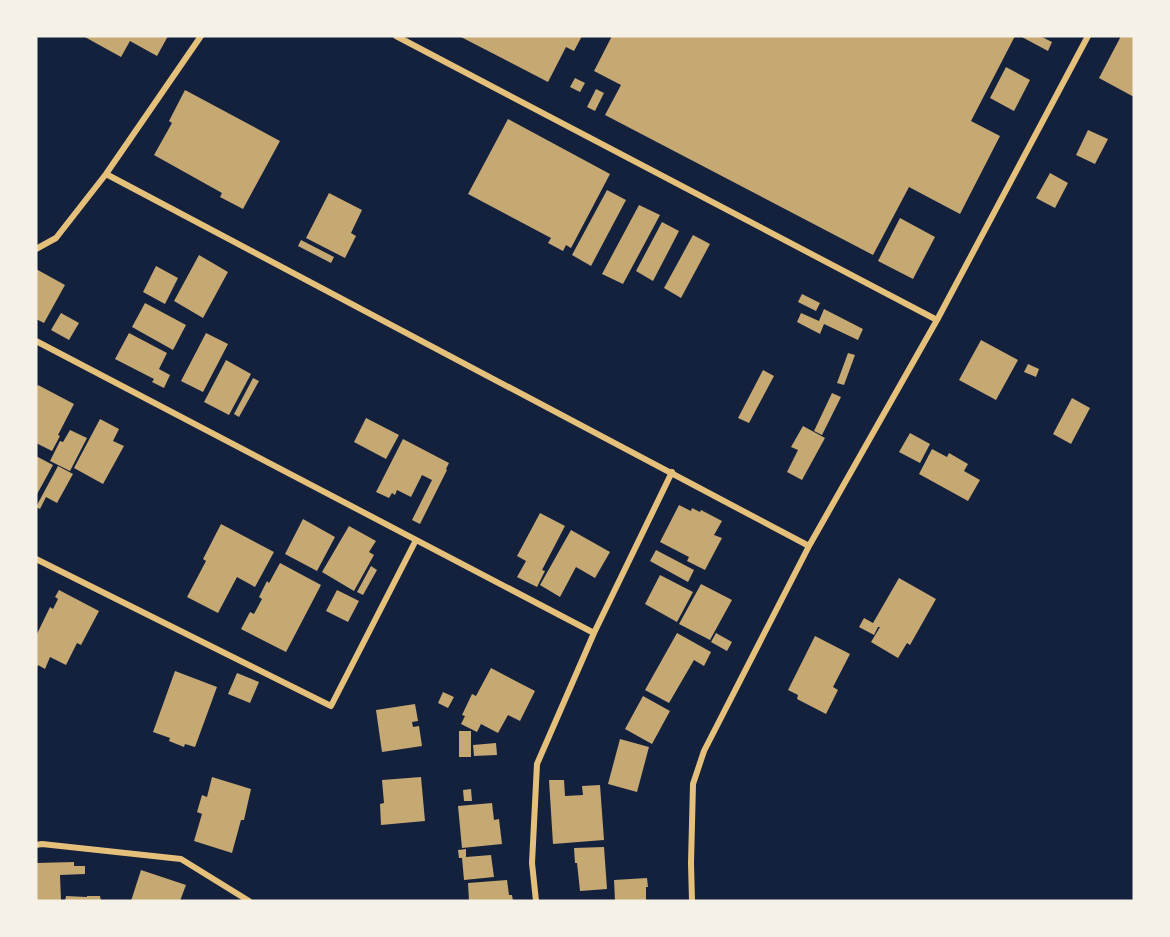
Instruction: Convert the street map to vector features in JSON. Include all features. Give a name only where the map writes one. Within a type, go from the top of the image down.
[{"type":"street","points":[[36,249],[56,238],[106,174],[201,36]]},
{"type":"street","points":[[396,36],[937,320]]},
{"type":"street","points":[[692,901],[693,784],[704,751],[809,546],[937,320],[1088,36]]},
{"type":"street","points":[[106,174],[809,546]]},
{"type":"street","points":[[36,341],[594,633]]},
{"type":"street","points":[[536,901],[532,863],[537,764],[594,633],[672,472]]},
{"type":"street","points":[[36,559],[331,706],[416,540]]},
{"type":"street","points":[[36,844],[181,859],[249,901]]},
{"type":"building","points":[[83,36],[168,36],[157,56],[130,41],[121,57]]},
{"type":"building","points":[[459,36],[582,36],[574,51],[566,47],[548,82]]},
{"type":"building","points":[[612,36],[1015,36],[971,121],[1000,136],[960,214],[909,187],[873,255],[605,115],[621,85],[594,71]]},
{"type":"building","points":[[1020,36],[1040,36],[1052,42],[1048,51]]},
{"type":"building","points":[[1121,36],[1134,36],[1134,97],[1099,78]]},
{"type":"building","points":[[1006,67],[1030,80],[1014,111],[990,98]]},
{"type":"building","points":[[575,78],[585,83],[580,92],[570,87]]},
{"type":"building","points":[[596,89],[604,93],[595,111],[587,107]]},
{"type":"building","points":[[185,90],[280,141],[243,209],[220,197],[222,193],[154,155],[172,123],[169,121]]},
{"type":"building","points":[[508,119],[610,174],[571,248],[566,245],[563,251],[548,243],[551,238],[468,194]]},
{"type":"building","points":[[1088,130],[1108,139],[1095,164],[1076,155]]},
{"type":"building","points":[[1050,173],[1068,183],[1055,208],[1036,198]]},
{"type":"building","points":[[607,190],[626,200],[591,266],[572,255]]},
{"type":"building","points":[[329,193],[362,210],[351,233],[356,236],[345,258],[306,238]]},
{"type":"building","points":[[639,205],[660,215],[623,284],[602,274]]},
{"type":"building","points":[[900,218],[935,237],[913,279],[878,261]]},
{"type":"building","points":[[662,222],[679,231],[653,281],[636,271]]},
{"type":"building","points":[[693,235],[710,244],[681,298],[664,288]]},
{"type":"building","points":[[301,240],[334,257],[331,263],[298,246]]},
{"type":"building","points":[[199,255],[228,272],[203,318],[174,301]]},
{"type":"building","points":[[156,266],[178,278],[165,304],[143,292]]},
{"type":"building","points":[[36,269],[65,285],[44,323],[36,319]]},
{"type":"building","points":[[802,294],[820,303],[816,311],[798,302]]},
{"type":"building","points":[[145,303],[186,325],[173,350],[132,327]]},
{"type":"building","points":[[824,309],[863,329],[858,340],[824,324],[820,334],[797,322],[801,313],[819,321]]},
{"type":"building","points":[[61,313],[79,323],[69,340],[51,330]]},
{"type":"building","points":[[129,333],[167,353],[159,369],[170,375],[164,388],[152,382],[154,379],[115,359]]},
{"type":"building","points":[[206,333],[228,344],[203,392],[181,381]]},
{"type":"building","points":[[981,340],[1018,360],[996,400],[959,380]]},
{"type":"building","points":[[848,353],[855,355],[844,385],[837,383]]},
{"type":"building","points":[[226,360],[251,374],[229,415],[204,402]]},
{"type":"building","points":[[1028,364],[1039,369],[1036,377],[1024,372]]},
{"type":"building","points":[[763,370],[774,376],[749,423],[738,418]]},
{"type":"building","points":[[253,378],[259,381],[239,417],[234,414]]},
{"type":"building","points":[[38,385],[74,404],[52,451],[36,443],[36,389]]},
{"type":"building","points":[[832,393],[841,397],[822,435],[814,431]]},
{"type":"building","points":[[1072,398],[1090,408],[1071,444],[1053,434]]},
{"type":"building","points":[[366,418],[399,435],[386,459],[354,442]]},
{"type":"building","points":[[100,419],[119,429],[113,441],[124,446],[103,484],[74,468]]},
{"type":"building","points":[[803,426],[825,438],[802,480],[787,472],[798,450],[791,447]]},
{"type":"building","points":[[70,430],[87,438],[70,471],[50,461],[60,441],[63,442]]},
{"type":"building","points":[[910,433],[930,444],[920,463],[899,452]]},
{"type":"building","points":[[403,439],[449,463],[420,524],[412,520],[432,480],[422,475],[411,497],[397,490],[395,495],[392,493],[389,498],[376,492]]},
{"type":"building","points":[[932,449],[947,457],[949,453],[968,464],[964,471],[980,480],[968,501],[919,474]]},
{"type":"building","points":[[36,456],[53,465],[36,496]]},
{"type":"building","points":[[58,466],[73,474],[57,503],[46,497],[40,509],[36,507]]},
{"type":"building","points":[[679,505],[691,511],[692,508],[700,512],[701,510],[722,521],[714,535],[722,538],[705,570],[687,561],[689,557],[660,542]]},
{"type":"building","points":[[540,513],[565,526],[542,570],[545,571],[537,587],[517,577],[526,561],[517,556]]},
{"type":"building","points":[[303,519],[335,537],[317,571],[285,554]]},
{"type":"building","points":[[221,524],[274,552],[255,587],[237,577],[218,613],[187,597],[206,561],[203,559]]},
{"type":"building","points":[[349,526],[376,541],[369,552],[374,555],[354,591],[322,572]]},
{"type":"building","points":[[571,530],[610,552],[595,578],[576,567],[560,597],[540,585]]},
{"type":"building","points":[[656,550],[694,570],[688,582],[650,561]]},
{"type":"building","points":[[280,563],[321,585],[286,652],[241,629],[250,612],[254,614],[262,599],[259,597],[267,581],[269,583]]},
{"type":"building","points":[[371,566],[377,570],[363,595],[357,592]]},
{"type":"building","points":[[660,575],[693,592],[677,622],[645,604]]},
{"type":"building","points":[[899,578],[936,599],[910,645],[907,643],[898,658],[871,642],[880,627],[874,635],[859,627],[864,618],[873,623]]},
{"type":"building","points":[[701,584],[732,600],[710,640],[679,624]]},
{"type":"building","points":[[59,590],[99,611],[81,645],[77,643],[66,665],[50,657],[45,669],[38,665],[36,669],[36,636],[50,607],[53,609],[58,599],[55,597]]},
{"type":"building","points":[[337,590],[359,601],[348,622],[326,611]]},
{"type":"building","points":[[677,633],[711,652],[704,666],[694,660],[669,703],[645,690]]},
{"type":"building","points":[[716,633],[732,642],[727,651],[711,642]]},
{"type":"building","points":[[815,636],[850,654],[833,687],[838,690],[826,714],[797,699],[798,695],[788,690]]},
{"type":"building","points":[[491,668],[535,691],[520,721],[508,715],[498,733],[481,724],[477,732],[461,724],[465,716],[462,715],[472,694],[476,696]]},
{"type":"building","points":[[175,671],[217,687],[195,747],[185,744],[184,747],[169,741],[170,738],[153,732]]},
{"type":"building","points":[[237,673],[259,682],[250,703],[228,694]]},
{"type":"building","points":[[443,692],[454,697],[448,708],[438,703]]},
{"type":"building","points":[[643,696],[670,711],[652,744],[625,729]]},
{"type":"building","points":[[415,704],[418,721],[412,722],[413,727],[419,726],[422,746],[382,752],[376,710]]},
{"type":"building","points":[[459,731],[471,731],[471,757],[459,757]]},
{"type":"building","points":[[620,739],[649,747],[637,792],[608,784]]},
{"type":"building","points":[[496,743],[497,755],[474,756],[473,745]]},
{"type":"building","points":[[212,777],[251,789],[244,820],[241,820],[232,853],[194,841],[202,814],[197,812],[202,795],[207,797]]},
{"type":"building","points":[[421,777],[425,821],[381,825],[380,804],[384,803],[382,780]]},
{"type":"building","points":[[549,780],[564,780],[565,796],[583,795],[582,786],[600,785],[604,840],[553,844]]},
{"type":"building","points":[[471,789],[472,801],[464,801],[463,790]]},
{"type":"building","points":[[492,803],[494,820],[499,819],[502,844],[462,848],[458,806]]},
{"type":"building","points":[[604,847],[607,889],[580,891],[574,848]]},
{"type":"building","points":[[466,849],[466,857],[491,855],[494,877],[464,880],[462,858],[459,858],[458,850]]},
{"type":"building","points":[[74,862],[74,866],[85,866],[85,874],[60,875],[61,901],[36,901],[36,863]]},
{"type":"building","points":[[141,870],[186,885],[180,901],[131,901]]},
{"type":"building","points":[[647,878],[646,901],[615,901],[614,880]]},
{"type":"building","points":[[507,880],[509,895],[512,895],[513,901],[469,901],[468,883]]},
{"type":"building","points":[[66,896],[100,896],[101,901],[65,901]]}]
